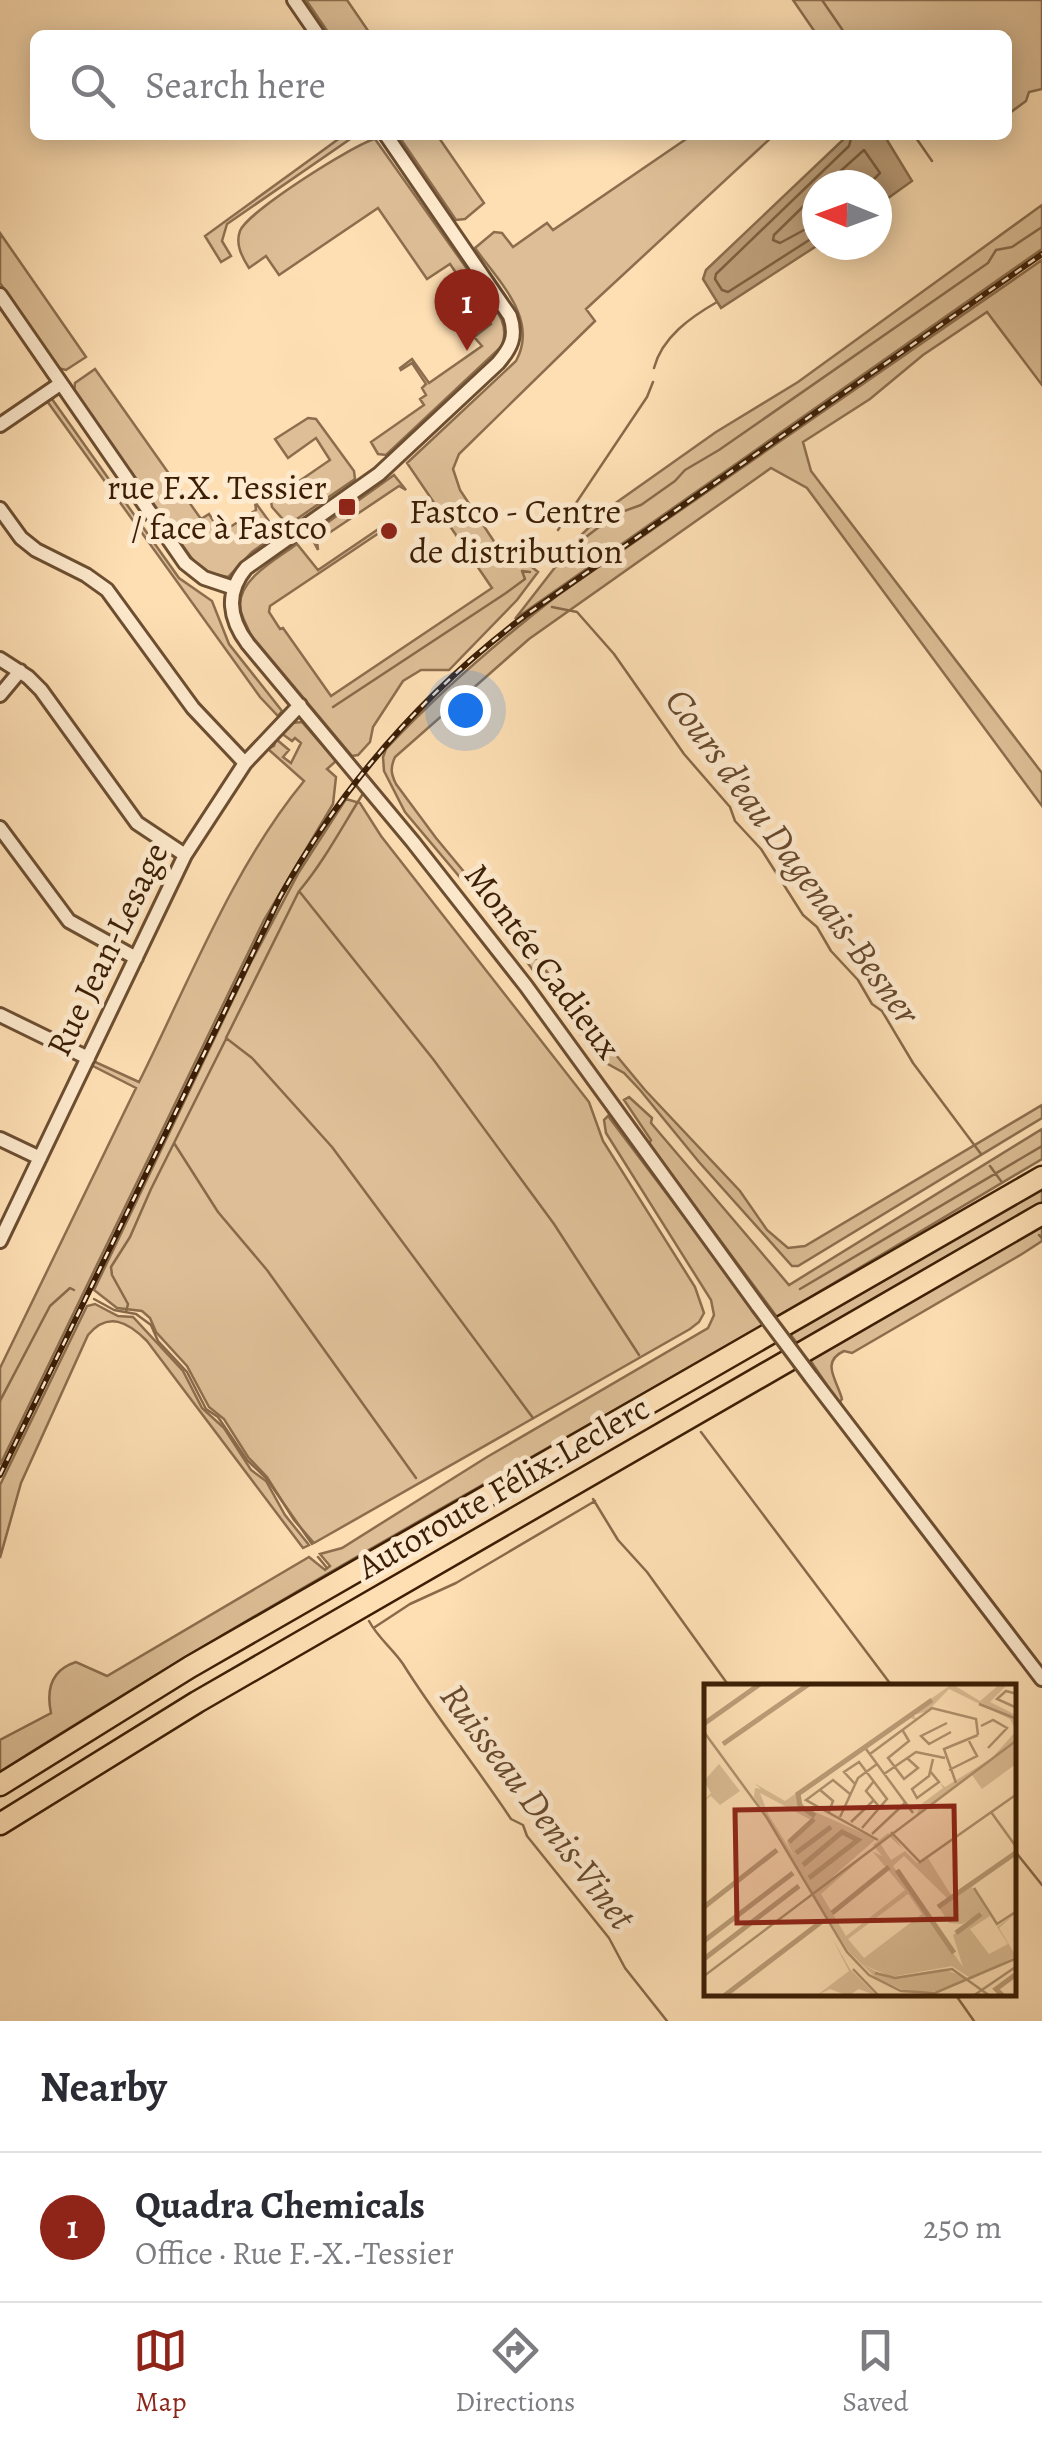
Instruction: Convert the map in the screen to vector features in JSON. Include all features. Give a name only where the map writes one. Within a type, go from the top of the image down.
[{"type":"highway","name":"Autoroute Félix-Leclerc","points":[[0,1785],[190,1668],[1042,1177]]},
{"type":"highway","name":"Autoroute Félix-Leclerc","points":[[0,1824],[197,1702],[1042,1214]]},
{"type":"street","points":[[294,0],[315,30]]},
{"type":"street","points":[[0,295],[186,562],[204,578],[234,588],[250,564],[395,460],[512,344],[510,316],[389,140]]},
{"type":"street","points":[[0,425],[60,384]]},
{"type":"street","points":[[0,510],[36,550],[107,590],[193,708],[245,764]]},
{"type":"street","name":"Montée Cadieux","points":[[234,588],[231,609],[238,629],[526,986],[758,1306],[1042,1679]]},
{"type":"street","points":[[0,660],[41,690],[136,823],[186,854]]},
{"type":"street","points":[[0,695],[20,672]]},
{"type":"street","name":"Rue Jean-Lesage","points":[[0,1240],[186,854],[245,764],[300,705]]},
{"type":"street","points":[[0,828],[64,917],[83,932],[136,958]]},
{"type":"street","points":[[0,1015],[88,1058]]},
{"type":"street","points":[[0,1139],[40,1158]]},
{"type":"shaded area","points":[[306,0],[347,0],[368,30],[327,30]]},
{"type":"shaded area","points":[[793,0],[1042,0],[1042,89],[1029,92],[1026,101],[1012,111],[1012,30],[814,30]]},
{"type":"shaded area","points":[[337,140],[349,140],[227,224],[222,241],[231,256],[221,262],[205,236]]},
{"type":"shaded area","points":[[376,140],[472,276],[472,285],[460,292],[465,286],[450,264],[427,279],[378,208],[279,275],[266,256],[249,268],[238,241],[247,222],[302,180]]},
{"type":"shaded area","points":[[401,140],[440,140],[484,203],[465,219],[456,220]]},
{"type":"shaded area","points":[[685,140],[769,140],[586,309],[595,321],[459,454],[453,469],[460,490],[507,561],[517,555],[538,572],[517,600],[449,670],[421,670],[403,681],[373,727],[370,742],[352,756],[250,634],[241,613],[242,595],[261,570],[297,544],[318,570],[380,528],[382,531],[270,606],[269,612],[280,629],[331,696],[492,588],[407,463],[516,361],[522,345],[523,330],[513,302],[475,248],[494,232],[502,233],[513,247],[547,223],[553,230]]},
{"type":"shaded area","points":[[1042,205],[1042,249],[515,619],[577,539],[610,507],[716,432],[798,382]]},
{"type":"shaded area","points":[[0,233],[86,357],[66,370],[58,368],[0,283]]},
{"type":"shaded area","points":[[1042,260],[1042,385],[987,312],[923,355],[870,399],[803,442],[811,471],[1042,773],[1042,806],[807,488],[771,468],[529,639],[395,757],[392,764],[396,784],[436,838],[645,1090],[740,1191],[767,1230],[788,1248],[805,1246],[1042,1105],[1042,1118],[798,1266],[792,1266],[640,1090],[624,1073],[599,1059],[495,919],[405,812],[384,771],[383,757],[386,749],[447,688],[558,595]]},
{"type":"shaded area","points":[[479,295],[487,297],[502,320],[502,346],[386,455],[378,454],[371,442],[424,405],[420,399],[426,395],[422,388],[426,384],[412,363],[400,368],[412,359],[429,383],[482,346],[474,337],[491,324],[475,301],[467,303]]},
{"type":"shaded area","points":[[95,369],[201,519],[209,514],[221,533],[256,510],[255,502],[274,528],[273,537],[228,577],[198,567],[74,393],[75,383]]},
{"type":"shaded area","points":[[52,399],[179,578],[212,601],[229,644],[282,711],[278,716],[260,697],[47,401]]},
{"type":"shaded area","points":[[308,418],[316,419],[354,471],[355,479],[288,525],[272,507],[269,492],[276,497],[330,460],[316,438],[288,458],[275,439]]},
{"type":"shaded area","points":[[394,475],[406,490],[399,486],[317,541],[318,550],[310,535]]},
{"type":"shaded area","points":[[302,722],[336,761],[327,769],[336,777],[333,804],[264,920],[0,1465],[0,1368],[136,1088],[91,1065],[93,1061],[139,1082],[234,888],[255,850],[304,781],[268,749],[276,739],[289,750],[283,757],[291,763],[301,743],[281,733],[292,723]]},
{"type":"shaded area","points":[[346,799],[360,803],[381,836],[589,1102],[603,1141],[695,1287],[704,1313],[690,1329],[314,1543],[224,1419],[209,1407],[187,1366],[156,1332],[150,1318],[142,1311],[117,1308],[94,1290],[250,964],[299,872]]},
{"type":"shaded area","points":[[629,1097],[652,1118],[651,1123],[789,1285],[1042,1129],[1042,1159],[777,1317],[649,1144],[651,1140],[624,1100]]},
{"type":"shaded area","points":[[608,1116],[765,1324],[284,1599],[0,1772],[0,1740],[51,1713],[52,1682],[61,1670],[76,1662],[107,1676],[309,1557],[325,1570],[330,1566],[320,1554],[342,1548],[487,1457],[708,1328],[714,1315],[711,1300],[606,1133],[604,1120]]},
{"type":"shaded area","points":[[1042,1185],[1042,1206],[799,1346],[788,1331]]},
{"type":"shaded area","points":[[1042,1225],[1042,1241],[1022,1254],[852,1353],[844,1351],[837,1355],[832,1366],[842,1399],[839,1403],[810,1360]]},
{"type":"shaded area","points":[[95,1304],[118,1316],[133,1317],[183,1371],[202,1408],[224,1428],[251,1470],[266,1481],[285,1515],[309,1545],[303,1548],[147,1341],[125,1324],[110,1321],[88,1335],[21,1483],[0,1558],[0,1485],[87,1306]]},
{"type":"water","points":[[843,140],[887,140],[912,181],[892,195],[892,170],[811,170]]},
{"type":"water","points":[[802,179],[802,255],[721,308],[703,279],[706,270]]},
{"type":"waterway","points":[[822,0],[843,30]]},
{"type":"waterway","points":[[917,140],[932,161]]},
{"type":"waterway","points":[[582,540],[616,514],[641,505],[685,470],[988,263],[996,250],[1012,247],[1042,227]]},
{"type":"waterway","points":[[654,368],[671,337],[717,302]]},
{"type":"waterway","points":[[558,530],[647,397],[653,382]]},
{"type":"waterway","points":[[333,707],[506,593],[525,579],[522,571],[530,572]]},
{"type":"waterway","name":"Cours d'eau Dagenais-Besner","points":[[552,607],[577,612],[614,654],[684,754],[761,849],[803,915],[817,927],[872,1004],[882,1011],[913,1063],[981,1154]]},
{"type":"waterway","points":[[300,890],[364,792]]},
{"type":"waterway","points":[[533,1418],[332,1147],[252,1058],[226,1038],[299,891],[433,1059],[554,1224],[639,1355]]},
{"type":"waterway","points":[[126,1312],[128,1304],[111,1267],[130,1237],[226,1039]]},
{"type":"waterway","points":[[174,1143],[218,1212],[267,1270],[416,1478]]},
{"type":"waterway","points":[[800,1289],[1042,1146]]},
{"type":"waterway","points":[[990,1166],[1001,1181]]},
{"type":"waterway","points":[[1039,1235],[1042,1238]]},
{"type":"waterway","name":"Ruisseau Denis-Vinet","points":[[0,1401],[50,1306],[70,1288],[74,1290]]},
{"type":"waterway","name":"Ruisseau Denis-Vinet","points":[[94,1299],[114,1310],[136,1314],[151,1325],[158,1341],[187,1372],[206,1409],[218,1417],[247,1460],[266,1478],[312,1544]]},
{"type":"waterway","points":[[701,1432],[890,1684]]},
{"type":"waterway","points":[[593,1499],[618,1540],[647,1572],[728,1684]]},
{"type":"waterway","points":[[375,1627],[595,1501]]},
{"type":"waterway","name":"Ruisseau Denis-Vinet","points":[[318,1557],[327,1568]]},
{"type":"waterway","name":"Ruisseau Denis-Vinet","points":[[369,1621],[511,1819],[523,1825],[527,1836],[609,1938],[625,1968],[667,2021]]},
{"type":"waterway","points":[[1017,1854],[1042,1885]]},
{"type":"waterway","points":[[956,1996],[974,2021]]},
{"type":"railway","points":[[0,1475],[280,897],[330,817],[388,743],[453,676],[526,615],[1042,254]]},
{"type":"place","name":"Quadra Chemicals","points":[[467,351]]},
{"type":"place","name":"rue F.X. Tessier / face à Fastco","points":[[347,507]]},
{"type":"place","name":"Fastco - Centre de distribution","points":[[389,531]]}]
